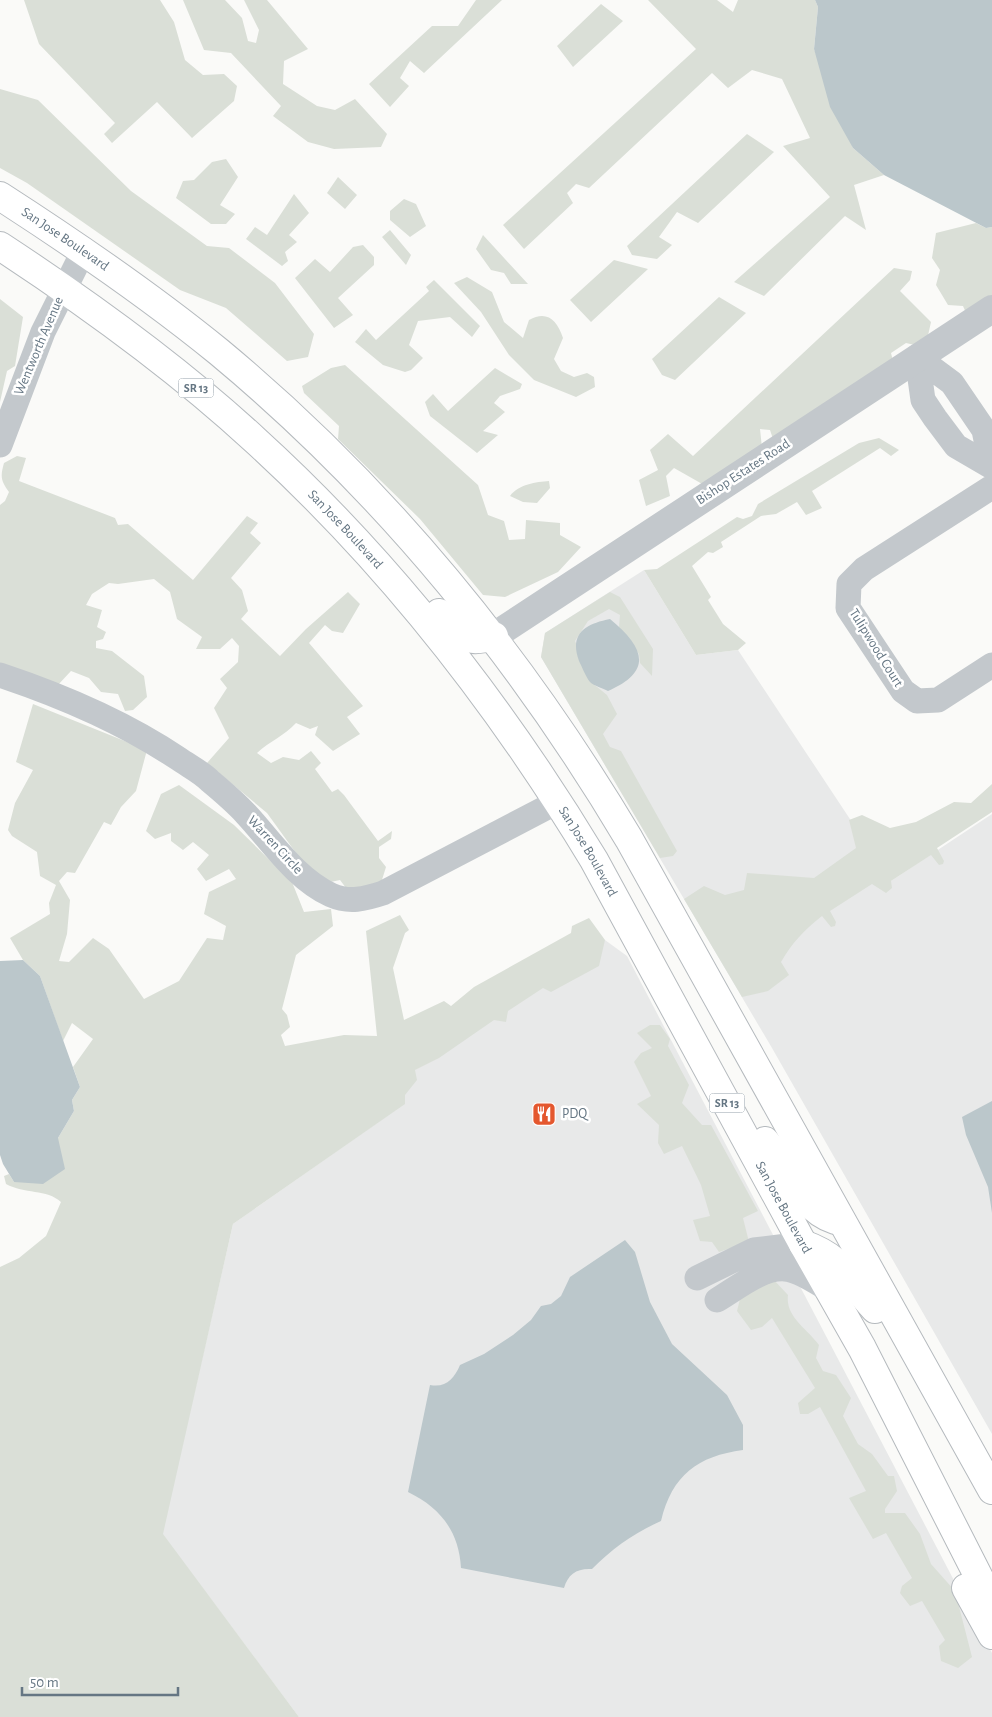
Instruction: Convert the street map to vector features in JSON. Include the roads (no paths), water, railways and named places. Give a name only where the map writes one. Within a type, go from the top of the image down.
[{"type":"main road","name":"San Jose Boulevard","points":[[0,196],[84,250],[200,337],[285,410],[356,480],[428,557],[494,636],[594,781],[644,866],[992,1490]]},
{"type":"main road","name":"San Jose Boulevard","points":[[0,246],[64,288],[128,334],[256,440],[361,546],[440,637],[489,701],[559,801],[594,860],[803,1244],[862,1348],[965,1554],[992,1603]]},
{"type":"main road","points":[[318,502],[337,500],[463,637],[476,642],[494,636]]},
{"type":"main road","points":[[559,801],[572,796],[586,799],[624,857],[644,866]]},
{"type":"main road","points":[[723,1096],[770,1147],[794,1185],[828,1218],[841,1221]]},
{"type":"main road","points":[[803,1244],[822,1251],[834,1259],[868,1302],[913,1348]]},
{"type":"main road","points":[[965,1554],[959,1573],[992,1635]]},
{"type":"street","name":"Wentworth Avenue","points":[[0,445],[43,332],[84,250]]},
{"type":"street","name":"Bishop Estates Road","points":[[494,636],[992,309]]},
{"type":"street","points":[[917,357],[952,382],[984,430],[992,473]]},
{"type":"street","points":[[917,357],[923,400],[934,418],[956,446],[992,473]]},
{"type":"street","name":"Tulipwood Court","points":[[992,473],[864,569],[849,584],[848,608],[903,691],[917,702],[938,700],[992,665]]},
{"type":"street","name":"Warren Circle","points":[[0,675],[89,708],[146,737],[208,779],[245,813],[296,869],[312,883],[330,895],[344,900],[365,900],[383,893],[559,801]]},
{"type":"street","points":[[697,1278],[754,1250],[803,1244]]},
{"type":"street","points":[[717,1300],[765,1272],[784,1269],[798,1272],[828,1289]]},
{"type":"place","name":"PDQ","points":[[544,1114]]}]
